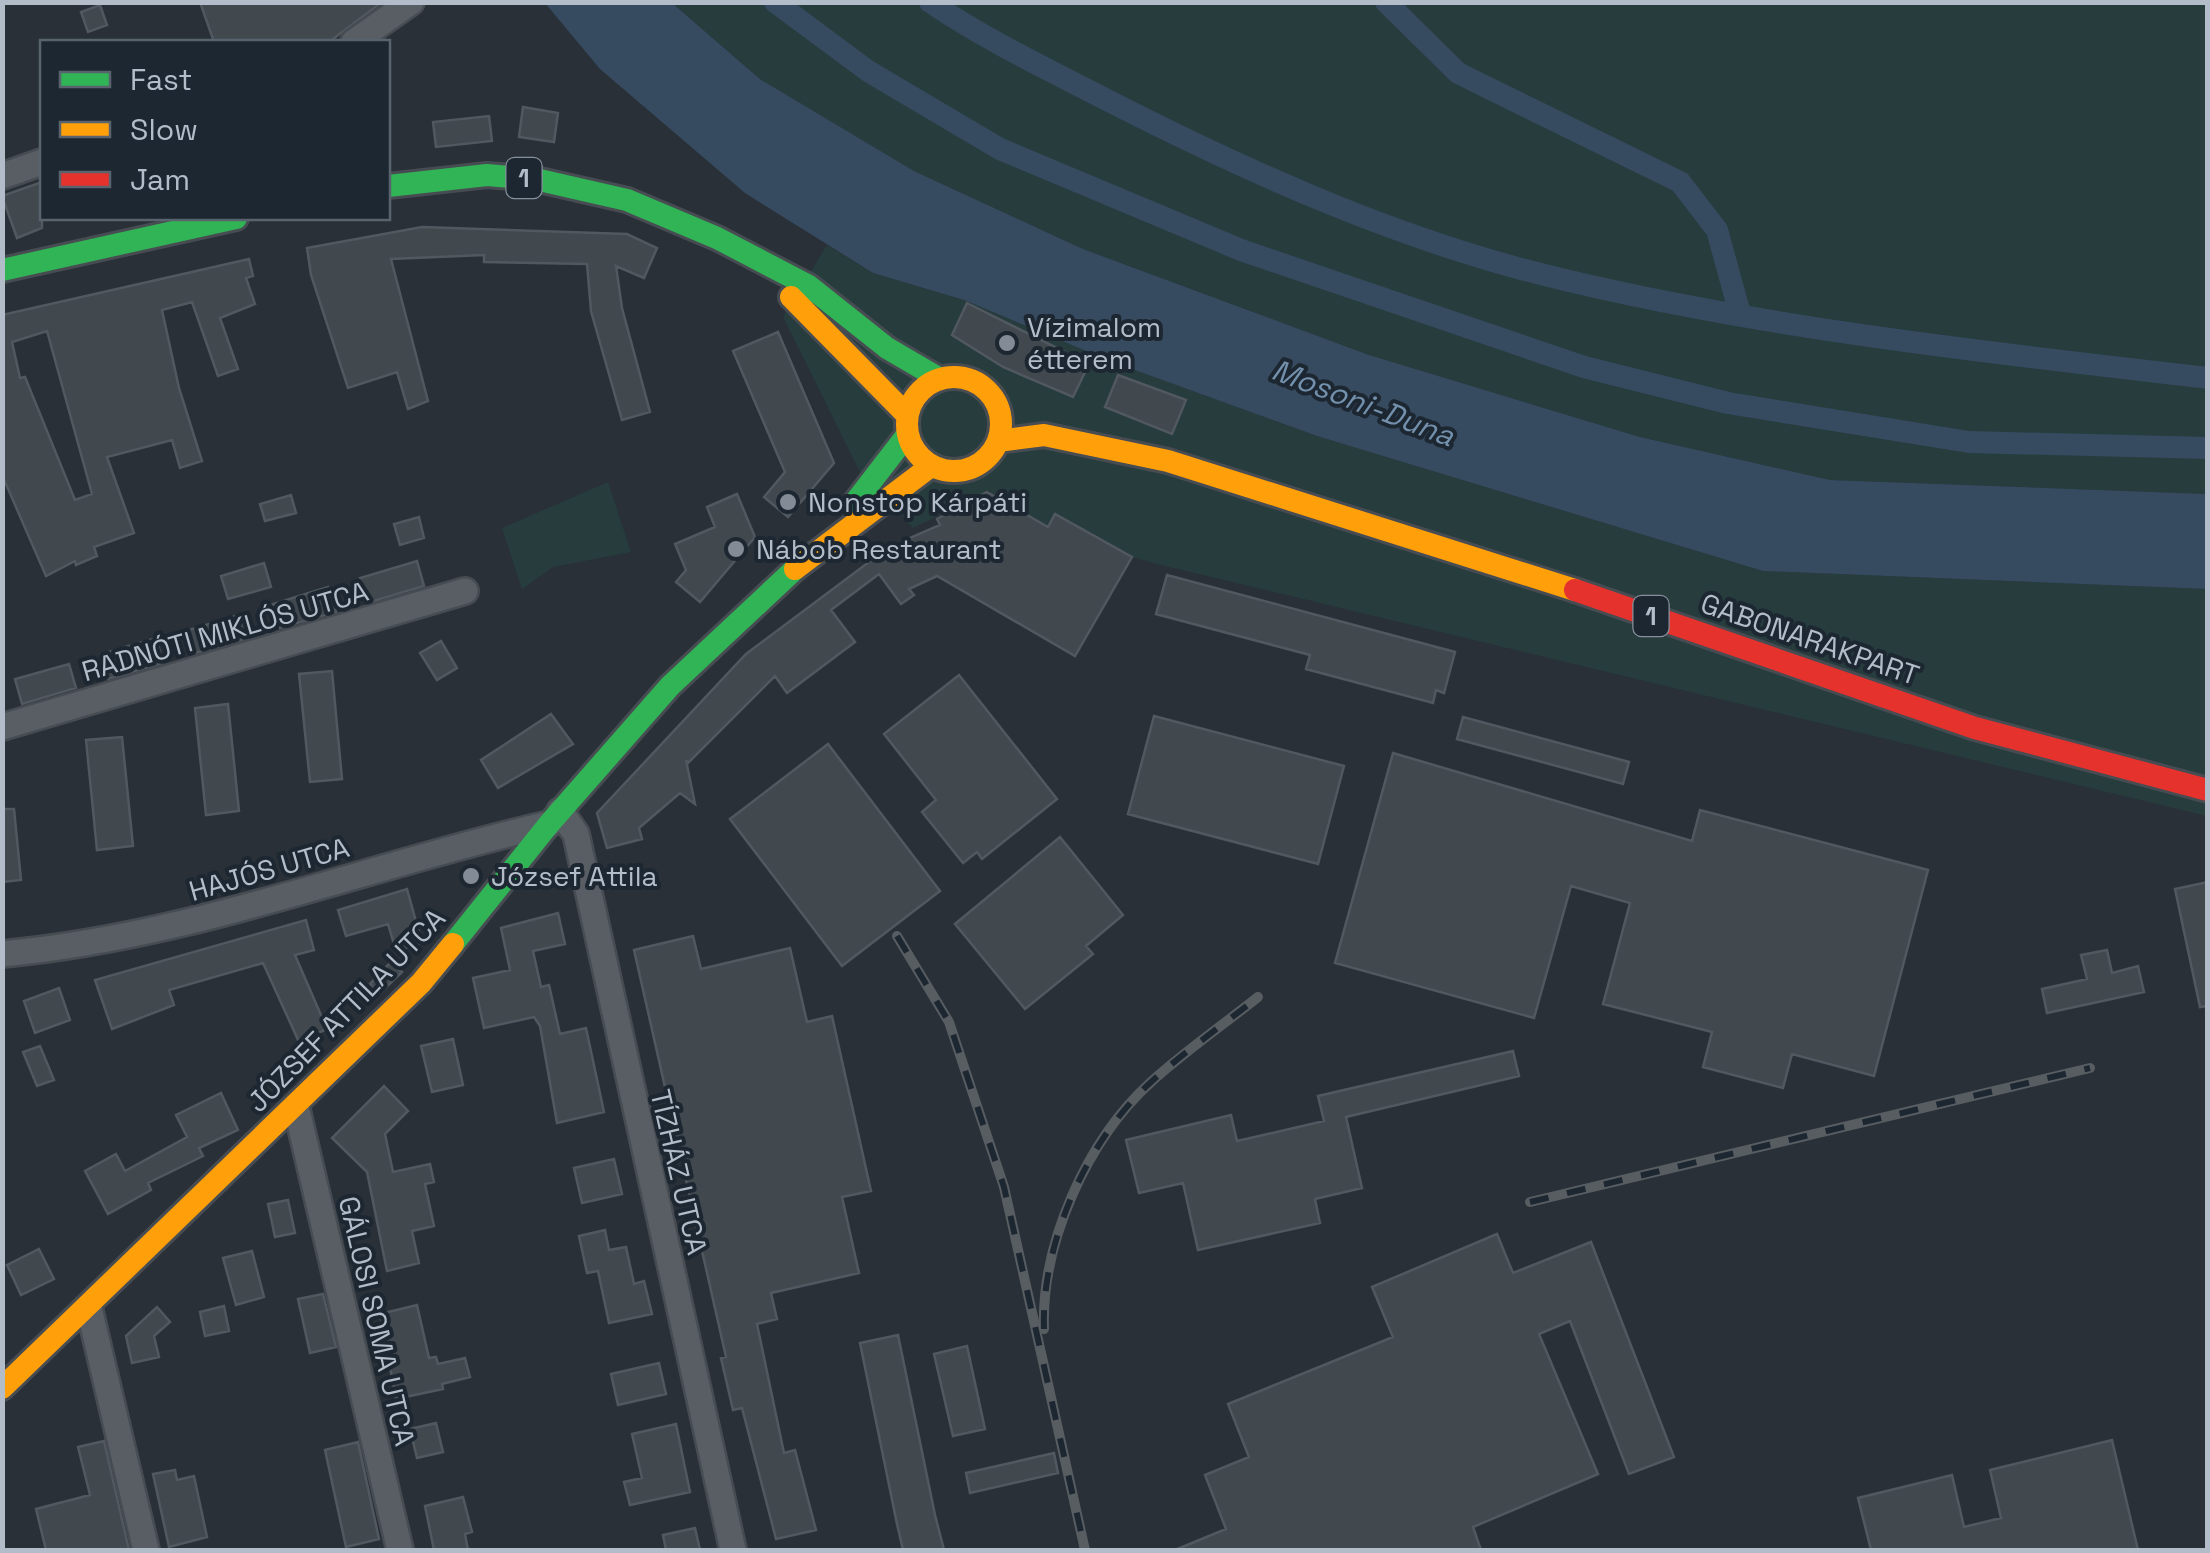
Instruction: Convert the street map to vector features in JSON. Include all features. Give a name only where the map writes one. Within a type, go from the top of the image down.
[{"type":"main road","name":"1","points":[[390,186],[477,178],[572,184],[622,196],[684,219],[816,290],[887,348],[940,379],[971,380],[1014,406],[1103,431],[1168,461]]},
{"type":"main road","points":[[2,270],[227,220]]},
{"type":"main road","name":"1","points":[[760,261],[907,425],[916,453],[931,466]]},
{"type":"main road","points":[[907,425],[915,396],[940,379]]},
{"type":"main road","points":[[931,466],[952,472],[974,467],[998,441],[1000,416],[1014,406]]},
{"type":"main road","name":"JÓZSEF ATTILA UTCA","points":[[2,1388],[421,983],[555,817],[670,686],[795,569],[888,466],[907,425]]},
{"type":"main road","name":"1","points":[[998,441],[1044,435],[1168,461]]},
{"type":"main road","name":"GABONARAKPART","points":[[1168,461],[1604,600],[1975,728],[2208,790]]},
{"type":"main road","name":"JÓZSEF ATTILA UTCA","points":[[795,569],[931,466]]},
{"type":"street","points":[[357,40],[410,2]]},
{"type":"street","points":[[2,176],[40,163]]},
{"type":"street","name":"RADNÓTI MIKLÓS UTCA","points":[[2,727],[465,591]]},
{"type":"street","name":"HAJÓS UTCA","points":[[2,954],[65,948],[209,918],[555,817]]},
{"type":"street","name":"TÍZHÁZ UTCA","points":[[555,817],[576,834],[733,1550]]},
{"type":"street","name":"GÁLOSI SOMA UTCA","points":[[296,1106],[400,1550]]},
{"type":"street","points":[[89,1308],[146,1550]]},
{"type":"green space","points":[[672,3],[2207,3],[2207,494],[1830,480],[1640,437],[1369,355],[1083,249],[914,171],[760,79]]},
{"type":"green space","points":[[827,245],[873,273],[964,300],[1110,361],[1317,436],[1763,571],[2207,589],[2207,816],[1157,564],[1132,557],[1055,514],[1047,526],[988,491],[913,528],[859,470],[783,317]]},
{"type":"green space","points":[[608,482],[631,552],[553,567],[522,589],[502,528]]},
{"type":"water","name":"Mosoni-Duna","points":[[545,3],[672,3],[760,79],[914,171],[1083,249],[1369,355],[1640,437],[1830,480],[2207,494],[2207,589],[1763,571],[1317,436],[1110,361],[964,300],[873,273],[745,193],[600,69]]},
{"type":"building","points":[[200,2],[382,2],[332,40],[213,40]]},
{"type":"building","points":[[100,5],[107,25],[88,32],[81,12]]},
{"type":"building","points":[[523,107],[558,113],[554,142],[519,137]]},
{"type":"building","points":[[489,116],[492,141],[436,147],[433,122]]},
{"type":"building","points":[[40,183],[42,228],[17,238],[2,196]]},
{"type":"building","points":[[422,227],[627,234],[657,248],[644,278],[616,266],[622,308],[650,412],[622,420],[591,311],[587,264],[484,262],[484,255],[391,259],[428,401],[408,409],[397,372],[348,388],[311,275],[307,248]]},
{"type":"building","points":[[249,259],[253,276],[246,278],[255,304],[220,318],[238,369],[218,376],[192,302],[162,310],[179,388],[202,461],[180,468],[172,440],[107,457],[134,533],[94,547],[97,556],[76,565],[75,561],[46,576],[2,475],[2,315]],"holes":[[[47,331],[92,494],[75,500],[25,377],[20,378],[12,342]]]},
{"type":"building","points":[[967,303],[1089,364],[1073,397],[1003,367],[952,335]]},
{"type":"building","points":[[778,332],[834,463],[788,517],[764,497],[785,472],[733,351]]},
{"type":"building","points":[[1118,375],[1186,400],[1172,434],[1105,407]]},
{"type":"building","points":[[987,492],[1048,527],[1055,514],[1132,557],[1075,656],[937,576],[909,589],[914,595],[901,604],[879,574],[831,610],[855,642],[787,693],[775,676],[688,763],[686,760],[695,804],[680,793],[639,828],[642,839],[607,848],[597,813],[746,654],[889,547],[940,525],[937,519]]},
{"type":"building","points":[[737,494],[755,537],[700,602],[676,582],[686,570],[675,544],[715,527],[707,507]]},
{"type":"building","points":[[291,495],[296,513],[265,521],[260,504]]},
{"type":"building","points":[[419,517],[424,538],[400,545],[394,524]]},
{"type":"building","points":[[417,561],[424,586],[367,603],[360,578]]},
{"type":"building","points":[[264,563],[271,587],[228,599],[221,576]]},
{"type":"building","points":[[1167,575],[1455,652],[1444,693],[1436,690],[1433,703],[1306,669],[1310,655],[1156,614]]},
{"type":"building","points":[[328,587],[336,612],[280,628],[273,604]]},
{"type":"building","points":[[242,614],[248,638],[196,653],[189,630]]},
{"type":"building","points":[[156,638],[163,663],[108,679],[101,654]]},
{"type":"building","points":[[441,641],[457,668],[437,680],[420,653]]},
{"type":"building","points":[[69,664],[76,688],[22,704],[15,679]]},
{"type":"building","points":[[332,671],[342,779],[310,782],[299,674]]},
{"type":"building","points":[[959,675],[1057,799],[982,859],[977,852],[963,863],[922,812],[936,800],[884,734]]},
{"type":"building","points":[[228,704],[239,811],[206,815],[195,708]]},
{"type":"building","points":[[551,714],[573,744],[498,788],[481,760]]},
{"type":"building","points":[[1154,716],[1344,766],[1318,864],[1128,814]]},
{"type":"building","points":[[1463,717],[1629,762],[1623,784],[1457,739]]},
{"type":"building","points":[[122,737],[133,846],[97,850],[86,740]]},
{"type":"building","points":[[828,744],[940,891],[842,966],[730,819]]},
{"type":"building","points":[[1393,753],[1692,841],[1700,810],[1928,870],[1874,1076],[1792,1054],[1783,1088],[1703,1067],[1712,1032],[1603,1004],[1630,903],[1571,886],[1534,1018],[1335,963]]},
{"type":"building","points":[[2,809],[14,809],[21,880],[2,882]]},
{"type":"building","points":[[1060,837],[1123,915],[1086,946],[1093,954],[1025,1009],[955,924]]},
{"type":"building","points":[[2208,882],[2208,1006],[2200,1007],[2175,889]]},
{"type":"building","points":[[407,889],[422,943],[396,951],[388,924],[346,936],[338,910]]},
{"type":"building","points":[[558,913],[565,944],[533,951],[541,987],[549,985],[560,1034],[586,1028],[604,1112],[557,1123],[540,1026],[534,1017],[484,1028],[473,978],[510,970],[501,928]]},
{"type":"building","points":[[306,920],[314,950],[295,955],[327,1029],[299,1042],[263,963],[169,990],[174,1005],[112,1029],[95,980]]},
{"type":"building","points":[[693,936],[701,969],[790,948],[807,1022],[832,1016],[871,1191],[842,1197],[859,1273],[771,1293],[777,1319],[757,1324],[784,1453],[795,1450],[816,1530],[776,1539],[742,1408],[733,1410],[721,1358],[726,1357],[634,950]]},
{"type":"building","points":[[2107,950],[2112,973],[2138,966],[2144,992],[2047,1013],[2042,989],[2087,979],[2081,955]]},
{"type":"building","points":[[391,962],[402,972],[380,993],[370,984]]},
{"type":"building","points":[[59,988],[70,1020],[35,1033],[24,1001]]},
{"type":"building","points":[[453,1039],[463,1085],[432,1092],[421,1046]]},
{"type":"building","points":[[40,1046],[54,1080],[37,1086],[23,1052]]},
{"type":"building","points":[[1513,1051],[1519,1076],[1346,1117],[1362,1188],[1315,1199],[1320,1223],[1198,1250],[1183,1183],[1139,1193],[1126,1140],[1231,1115],[1237,1141],[1324,1121],[1318,1096]]},
{"type":"building","points":[[384,1086],[408,1111],[385,1134],[393,1172],[430,1164],[434,1182],[425,1184],[434,1226],[412,1231],[419,1263],[387,1271],[367,1172],[332,1138]]},
{"type":"building","points":[[221,1093],[238,1130],[199,1148],[203,1156],[148,1183],[151,1190],[108,1214],[85,1171],[116,1154],[125,1171],[187,1137],[176,1115]]},
{"type":"building","points":[[614,1159],[622,1194],[582,1203],[574,1168]]},
{"type":"building","points":[[288,1200],[295,1233],[275,1237],[268,1204]]},
{"type":"building","points":[[605,1230],[609,1250],[626,1247],[634,1284],[644,1281],[652,1314],[609,1323],[598,1271],[587,1273],[579,1236]]},
{"type":"building","points":[[1497,1234],[1513,1273],[1591,1242],[1674,1457],[1629,1474],[1570,1321],[1539,1334],[1598,1474],[1473,1527],[1481,1550],[1175,1550],[1226,1529],[1205,1475],[1249,1457],[1228,1404],[1393,1337],[1372,1287]]},
{"type":"building","points":[[39,1249],[54,1279],[21,1295],[7,1265]]},
{"type":"building","points":[[252,1251],[264,1297],[236,1305],[223,1258]]},
{"type":"building","points":[[323,1294],[336,1347],[310,1353],[298,1299]]},
{"type":"building","points":[[417,1305],[429,1358],[436,1357],[438,1364],[465,1358],[470,1377],[442,1384],[443,1389],[396,1399],[380,1314]]},
{"type":"building","points":[[224,1306],[229,1331],[205,1336],[200,1312]]},
{"type":"building","points":[[157,1307],[170,1322],[154,1336],[159,1357],[132,1363],[126,1336]]},
{"type":"building","points":[[898,1335],[944,1550],[903,1550],[897,1524],[860,1343]]},
{"type":"building","points":[[967,1346],[985,1429],[953,1436],[934,1354]]},
{"type":"building","points":[[659,1363],[666,1394],[618,1405],[611,1374]]},
{"type":"building","points":[[436,1423],[443,1452],[417,1458],[410,1429]]},
{"type":"building","points":[[676,1424],[690,1492],[630,1505],[624,1482],[642,1478],[632,1434]]},
{"type":"building","points":[[2112,1440],[2138,1550],[1871,1550],[1858,1498],[1952,1475],[1964,1527],[2001,1518],[1990,1470]]},
{"type":"building","points":[[104,1441],[129,1550],[46,1550],[36,1509],[90,1495],[78,1447]]},
{"type":"building","points":[[358,1442],[379,1539],[346,1547],[325,1450]]},
{"type":"building","points":[[1054,1453],[1058,1473],[970,1493],[966,1473]]},
{"type":"building","points":[[175,1470],[177,1480],[194,1476],[207,1537],[169,1547],[153,1474]]},
{"type":"building","points":[[463,1497],[472,1532],[465,1534],[468,1550],[434,1550],[425,1506]]},
{"type":"building","points":[[695,1528],[700,1550],[666,1550],[663,1535]]},
{"type":"waterway","points":[[775,2],[868,71],[1000,149],[1241,250],[1584,367],[1728,403],[1969,442],[2208,448]]},
{"type":"waterway","points":[[930,2],[1018,54],[1219,155],[1389,227],[1506,265],[1644,298],[1804,326],[2208,378]]},
{"type":"waterway","points":[[1386,2],[1458,73],[1680,182],[1717,230],[1740,314]]},
{"type":"railway","points":[[897,936],[949,1022],[1004,1187],[1085,1550]]},
{"type":"railway","points":[[1044,1329],[1050,1262],[1060,1228],[1072,1195],[1107,1133],[1151,1082],[1258,997]]},
{"type":"railway","points":[[1530,1202],[2090,1068]]},
{"type":"traffic: fast","points":[[390,186],[487,175],[535,179],[627,200],[717,238],[809,286],[887,348],[940,379]]},
{"type":"traffic: fast","points":[[2,270],[227,220]]},
{"type":"traffic: fast","points":[[853,505],[907,435]]},
{"type":"traffic: fast","points":[[453,944],[549,824],[670,686],[795,569]]},
{"type":"traffic: slow","points":[[791,297],[907,415]]},
{"type":"traffic: slow","points":[[954,377],[972,380],[987,391],[998,406],[1001,424],[998,442],[987,457],[972,468],[954,471],[936,468],[921,457],[910,442],[907,424],[910,406],[921,391],[936,380],[954,377]]},
{"type":"traffic: slow","points":[[998,441],[1044,435],[1168,461],[1575,590]]},
{"type":"traffic: slow","points":[[795,569],[931,466]]},
{"type":"traffic: slow","points":[[2,1388],[421,983],[453,944]]},
{"type":"traffic: jam","points":[[1575,590],[1975,728],[2208,790]]},
{"type":"place","name":"Vízimalom étterem","points":[[1007,343]]},
{"type":"place","name":"Nonstop Kárpáti","points":[[788,502]]},
{"type":"place","name":"Nábob Restaurant","points":[[736,549]]},
{"type":"place","name":"József Attila","points":[[471,876]]}]
